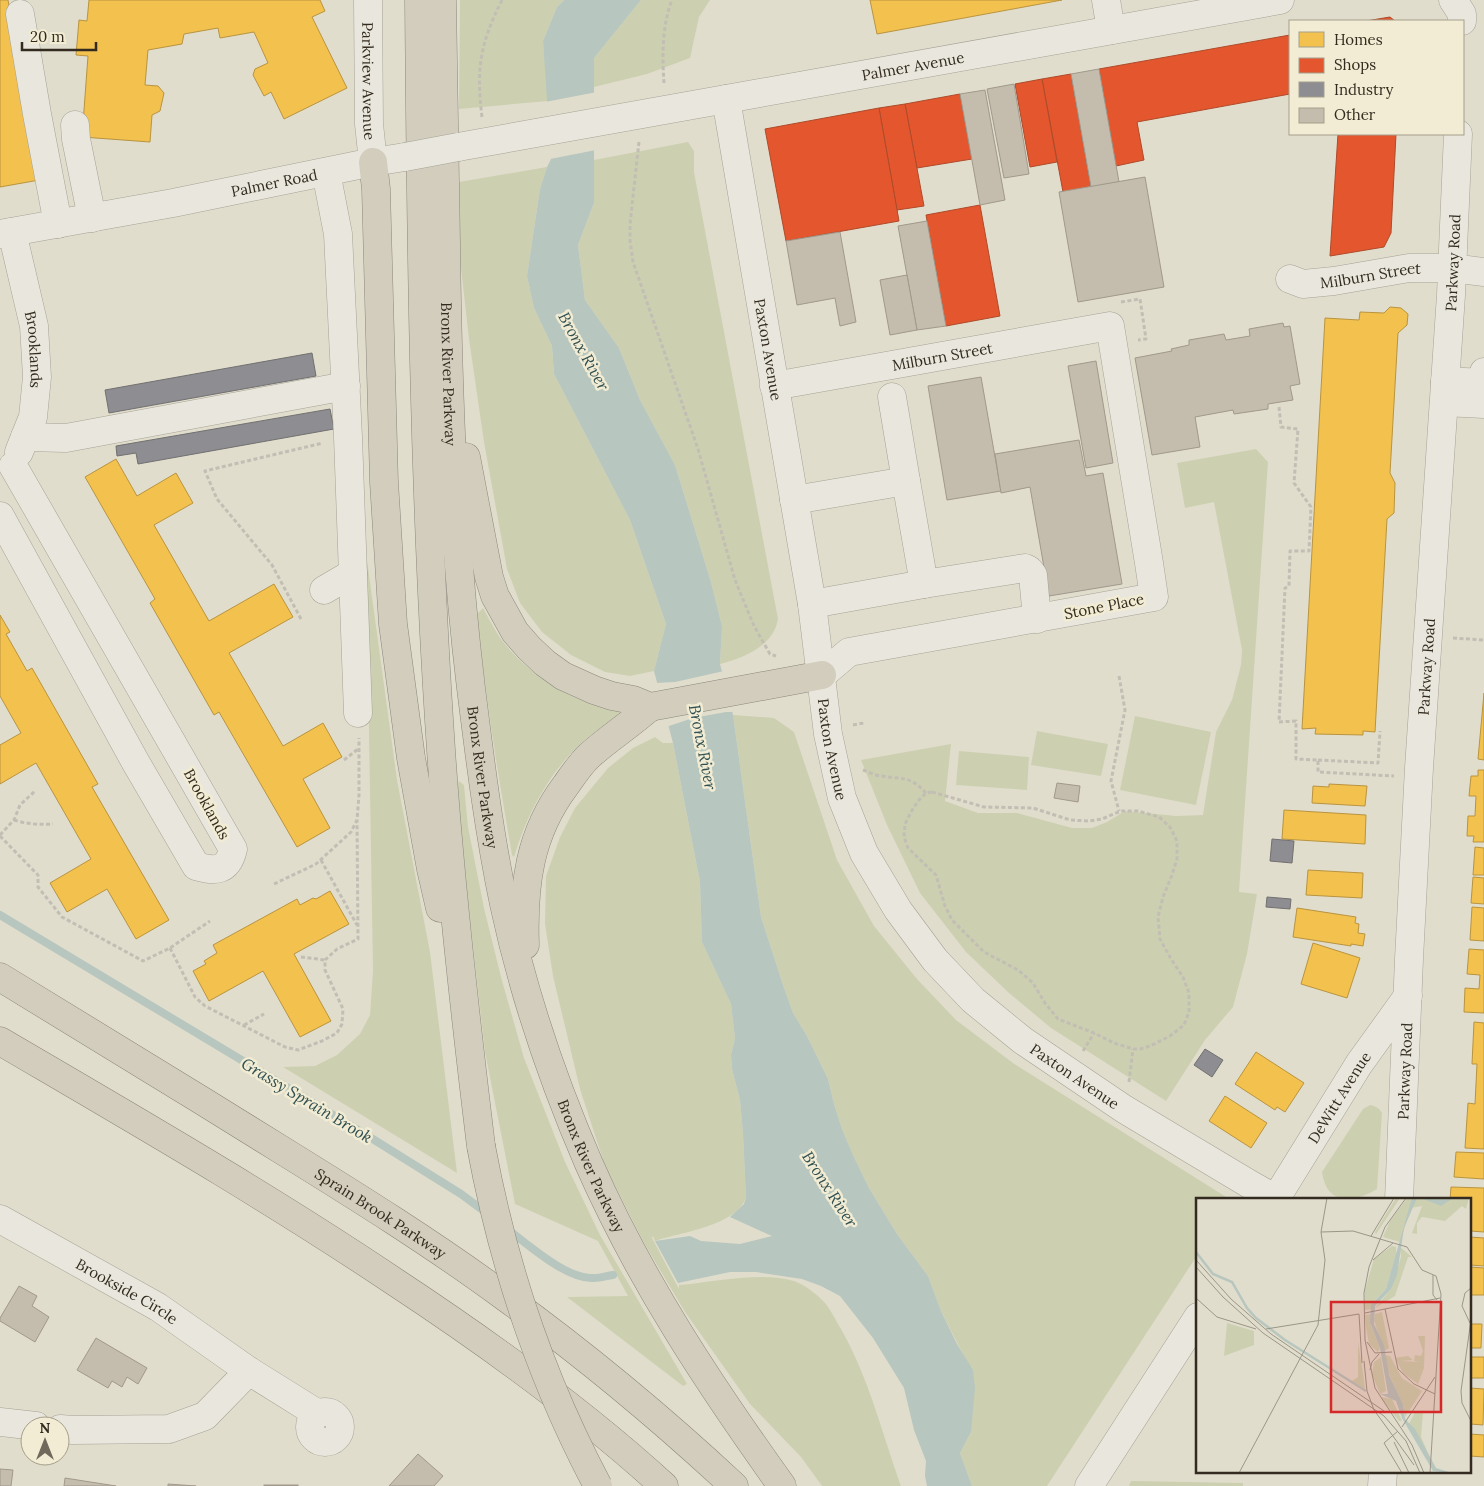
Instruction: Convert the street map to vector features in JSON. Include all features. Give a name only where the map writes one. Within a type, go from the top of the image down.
[{"type":"highway","name":"Bronx River Parkway","points":[[419,0],[427,488],[448,840],[480,1146],[490,1198],[528,1329],[561,1412],[598,1486]]},
{"type":"highway","name":"Bronx River Parkway","points":[[442,0],[448,372],[457,546],[465,640],[482,780],[504,907],[527,994],[555,1080],[572,1125],[605,1198],[653,1291],[693,1356],[782,1486]]},
{"type":"highway","points":[[373,162],[376,189],[384,482],[393,624],[404,715],[431,868],[467,1032]]},
{"type":"highway","points":[[448,372],[471,483],[484,559],[495,596],[515,632],[545,663],[564,676],[594,690],[650,706],[822,675]]},
{"type":"highway","points":[[527,994],[524,923],[527,876],[538,835],[547,813],[559,793],[589,756],[636,720],[650,706]]},
{"type":"highway","name":"Sprain Brook Parkway","points":[[0,978],[320,1174],[396,1222],[474,1275],[608,1376],[734,1486]]},
{"type":"highway","points":[[0,1041],[281,1208],[423,1300],[505,1357],[576,1411],[664,1486]]},
{"type":"street","name":"Parkview Avenue","points":[[368,0],[369,124],[373,162]]},
{"type":"street","points":[[1106,0],[1111,30]]},
{"type":"street","name":"Palmer Avenue","points":[[547,131],[1280,0]]},
{"type":"street","points":[[20,14],[58,224]]},
{"type":"street","name":"Paxton Avenue","points":[[726,99],[812,604],[828,734],[842,798],[864,853],[898,910],[935,960],[973,1000],[1022,1040],[1124,1109],[1274,1198]]},
{"type":"street","points":[[75,125],[76,139],[92,218]]},
{"type":"street","name":"Palmer Road","points":[[6,233],[92,218],[373,162],[547,131]]},
{"type":"street","name":"Parkway Road","points":[[1400,1198],[1419,768],[1452,268],[1458,135]]},
{"type":"street","points":[[326,172],[338,234],[346,386],[358,713]]},
{"type":"street","name":"Brooklands","points":[[0,516],[136,763],[196,866],[209,870],[220,869],[230,860],[233,849],[95,608],[6,469],[25,437],[33,417],[37,377],[34,326],[6,233]]},
{"type":"street","name":"Milburn Street","points":[[1290,279],[1302,284],[1334,281],[1409,268],[1452,268],[1484,272]]},
{"type":"street","name":"Milburn Street","points":[[774,386],[1111,315]]},
{"type":"street","name":"Stone Place","points":[[822,675],[849,652],[1154,597],[1111,315]]},
{"type":"street","points":[[1444,392],[1483,384],[1484,372]]},
{"type":"street","points":[[25,437],[66,438],[346,386]]},
{"type":"street","points":[[1444,392],[1484,404]]},
{"type":"street","points":[[892,397],[924,584]]},
{"type":"street","points":[[794,500],[906,481]]},
{"type":"street","points":[[812,604],[1025,568],[1033,575],[1037,619]]},
{"type":"street","points":[[324,590],[353,573]]},
{"type":"street","points":[[61,627],[95,608]]},
{"type":"street","name":"DeWitt Avenue","points":[[1277,1198],[1363,1058],[1408,996]]},
{"type":"street","name":"Brookside Circle","points":[[0,1219],[158,1307],[249,1371],[318,1414]]},
{"type":"street","points":[[1088,1486],[1196,1320]]},
{"type":"street","points":[[70,1430],[168,1429],[205,1416],[249,1371]]},
{"type":"street","points":[[0,1422],[20,1424]]},
{"type":"path","points":[[482,118],[479,68],[483,46],[502,0]]},
{"type":"path","points":[[664,83],[662,61],[668,9],[672,0]]},
{"type":"path","points":[[639,141],[630,224],[633,262],[698,449],[735,580],[754,626],[770,654]]},
{"type":"path","points":[[1111,315],[1140,299],[1143,319]]},
{"type":"path","points":[[1278,407],[1281,427],[1298,430],[1294,482],[1311,507],[1309,551],[1290,551],[1289,586],[1285,588],[1279,722],[1296,721],[1296,759],[1378,763],[1380,731]]},
{"type":"path","points":[[301,619],[272,565],[217,499],[205,471],[348,437]]},
{"type":"path","points":[[1450,638],[1484,640]]},
{"type":"path","points":[[1119,676],[1126,710],[1112,780],[1119,811]]},
{"type":"path","points":[[847,726],[864,723]]},
{"type":"path","points":[[301,957],[325,960],[358,939],[357,820],[359,749],[344,760]]},
{"type":"path","points":[[1318,760],[1318,772],[1397,776]]},
{"type":"path","points":[[858,769],[881,776],[910,780],[926,793]]},
{"type":"path","points":[[34,791],[20,805],[14,820],[0,836],[38,876],[38,887],[62,917],[143,961],[170,948],[210,921]]},
{"type":"path","points":[[932,792],[984,807],[1033,808],[1070,820],[1089,821],[1102,819],[1119,811],[1138,810],[1159,817],[1170,827],[1177,841],[1177,859],[1162,897],[1158,917],[1160,939],[1183,977],[1189,994],[1189,1012],[1184,1025],[1170,1036],[1140,1049],[1133,1049],[1114,1043],[1058,1018],[1033,983],[1018,970],[984,952],[952,920],[945,906],[936,875],[908,848],[904,837],[905,824],[911,812],[926,793],[932,792]]},
{"type":"path","points":[[14,820],[21,823],[53,824]]},
{"type":"path","points":[[274,884],[316,864],[351,832],[357,820]]},
{"type":"path","points":[[321,860],[358,926]]},
{"type":"path","points":[[170,948],[195,997],[205,1006],[285,1047],[298,1050],[322,1041],[336,1033],[342,1024],[343,1009],[325,970],[325,960]]},
{"type":"path","points":[[243,1026],[264,1014]]},
{"type":"path","points":[[1082,1054],[1094,1033]]},
{"type":"path","points":[[1129,1085],[1133,1049]]},
{"type":"green space","points":[[460,0],[564,0],[557,7],[543,41],[548,101],[459,109]]},
{"type":"green space","points":[[641,0],[710,0],[699,17],[690,58],[647,74],[594,87],[594,58]]},
{"type":"green space","points":[[688,142],[694,151],[694,172],[778,619],[775,630],[770,638],[758,648],[743,656],[720,664],[722,626],[711,582],[675,465],[640,400],[619,348],[585,300],[578,245],[594,203],[594,160]]},
{"type":"green space","points":[[547,167],[540,189],[527,276],[534,308],[552,346],[554,374],[630,520],[666,624],[654,671],[630,676],[605,672],[571,655],[542,632],[520,603],[507,569],[484,442],[460,259],[459,182]]},
{"type":"green space","points":[[1256,449],[1268,462],[1239,892],[1257,894],[1247,954],[1233,1007],[1205,1040],[1166,1101],[1051,1028],[1009,993],[966,952],[920,893],[887,825],[861,760],[951,744],[945,801],[978,813],[1017,813],[1072,828],[1092,828],[1107,822],[1125,811],[1176,816],[1203,815],[1216,732],[1232,700],[1241,665],[1242,650],[1214,502],[1185,508],[1177,463]]},
{"type":"green space","points":[[366,553],[397,780],[430,952],[457,1173],[283,1067],[315,1066],[337,1055],[360,1034],[370,1015],[373,971]]},
{"type":"green space","points":[[483,608],[506,645],[517,658],[535,673],[555,687],[576,698],[619,710],[620,716],[600,728],[583,742],[553,776],[530,815],[514,857],[512,855],[492,735],[484,675],[477,614]]},
{"type":"green space","points":[[733,715],[774,718],[794,732],[837,860],[874,926],[917,979],[956,1020],[1013,1063],[1228,1198],[1196,1198],[1196,1257],[1047,1486],[972,1486],[960,1453],[971,1432],[964,1356],[941,1311],[928,1276],[897,1234],[869,1188],[853,1155],[842,1129],[828,1079],[807,1036],[793,1013],[761,917]]},
{"type":"green space","points":[[1135,716],[1211,732],[1196,805],[1120,790]]},
{"type":"green space","points":[[1037,731],[1108,744],[1101,776],[1031,765]]},
{"type":"green space","points":[[655,737],[663,743],[673,743],[700,882],[702,942],[731,1004],[735,1038],[731,1055],[732,1069],[740,1100],[746,1197],[741,1207],[732,1215],[720,1221],[693,1231],[655,1241],[653,1236],[652,1238],[679,1289],[679,1285],[737,1278],[781,1278],[798,1283],[811,1290],[822,1300],[841,1329],[860,1367],[901,1486],[822,1486],[801,1457],[750,1404],[685,1312],[644,1243],[605,1166],[580,1089],[553,976],[545,924],[546,876],[560,837],[575,808],[608,768],[633,748]]},
{"type":"green space","points":[[959,751],[1029,757],[1027,790],[956,785]]},
{"type":"green space","points":[[459,781],[464,785],[468,827],[484,908],[524,1058],[565,1162],[600,1235],[687,1384],[683,1386],[567,1297],[628,1296],[598,1241],[515,1204],[485,1052],[466,884],[457,786]]},
{"type":"green space","points":[[1370,1105],[1377,1107],[1382,1113],[1377,1189],[1354,1198],[1340,1198],[1332,1194],[1327,1188],[1322,1172],[1363,1109]]},
{"type":"green space","points":[[1131,1481],[1243,1483],[1243,1486],[1129,1486]]},
{"type":"water","name":"Bronx River","points":[[564,0],[641,0],[594,58],[594,203],[578,245],[585,300],[619,348],[640,400],[675,465],[711,582],[722,626],[720,664],[733,715],[761,917],[793,1013],[807,1036],[828,1079],[842,1129],[869,1188],[897,1234],[928,1276],[941,1311],[957,1344],[973,1370],[975,1388],[971,1432],[960,1453],[972,1486],[927,1486],[925,1476],[926,1461],[914,1430],[904,1388],[873,1338],[840,1296],[802,1279],[756,1272],[730,1272],[678,1283],[655,1241],[690,1236],[701,1241],[740,1244],[772,1236],[730,1217],[744,1204],[746,1197],[740,1100],[732,1069],[731,1055],[735,1038],[731,1004],[702,942],[700,882],[673,743],[654,671],[666,624],[630,520],[554,374],[552,346],[534,308],[527,276],[540,189],[551,159],[543,41],[557,7]]},
{"type":"pier","points":[[597,92],[596,150],[550,159],[545,102]]},
{"type":"pier","points":[[724,671],[735,712],[693,718],[666,727],[655,683],[675,682]]},
{"type":"building: Homes","points":[[0,0],[8,0],[35,152],[45,179],[0,187]]},
{"type":"building: Homes","points":[[89,0],[320,0],[325,11],[312,17],[347,88],[284,119],[271,92],[264,96],[253,75],[255,69],[268,63],[254,32],[220,38],[218,28],[184,34],[182,44],[148,50],[145,85],[158,86],[164,93],[160,111],[152,115],[150,142],[82,137],[88,56],[76,55],[79,20],[87,21]]},
{"type":"building: Homes","points":[[870,0],[1062,0],[877,34]]},
{"type":"building: Homes","points":[[1390,307],[1401,308],[1408,314],[1407,325],[1398,333],[1390,473],[1395,483],[1394,513],[1387,519],[1375,732],[1363,731],[1363,735],[1315,734],[1316,728],[1302,729],[1325,318],[1359,320],[1360,312],[1384,313]]},
{"type":"building: Homes","points":[[116,459],[137,496],[176,473],[193,503],[154,525],[209,621],[274,584],[293,617],[229,653],[283,746],[323,723],[342,757],[303,779],[330,828],[297,847],[219,712],[214,715],[150,603],[155,599],[85,477]]},
{"type":"building: Homes","points":[[0,615],[10,632],[6,634],[27,671],[32,668],[98,784],[92,787],[169,920],[136,939],[107,889],[67,912],[50,883],[91,859],[36,763],[0,784],[0,745],[21,733],[0,696]]},
{"type":"building: Homes","points":[[1484,693],[1484,760],[1478,759]]},
{"type":"building: Homes","points":[[1478,770],[1484,770],[1484,842],[1473,842],[1474,836],[1467,836],[1468,816],[1475,816],[1476,796],[1469,796],[1471,776],[1478,776]]},
{"type":"building: Homes","points":[[1329,784],[1367,786],[1365,806],[1312,803],[1313,786],[1329,787]]},
{"type":"building: Homes","points":[[1284,810],[1366,815],[1365,844],[1282,839]]},
{"type":"building: Homes","points":[[1475,847],[1484,848],[1484,875],[1473,875]]},
{"type":"building: Homes","points":[[1308,870],[1363,873],[1362,898],[1306,895]]},
{"type":"building: Homes","points":[[1473,877],[1484,878],[1484,904],[1471,903]]},
{"type":"building: Homes","points":[[330,891],[349,924],[294,954],[331,1021],[300,1037],[263,971],[209,1001],[193,971],[206,964],[204,961],[217,953],[213,945],[297,899],[300,905]]},
{"type":"building: Homes","points":[[1472,907],[1484,908],[1484,941],[1470,940]]},
{"type":"building: Homes","points":[[1297,908],[1356,917],[1355,923],[1359,924],[1358,933],[1365,934],[1363,946],[1351,944],[1351,946],[1293,937]]},
{"type":"building: Homes","points":[[1313,943],[1360,958],[1347,998],[1301,984]]},
{"type":"building: Homes","points":[[1469,949],[1484,950],[1484,1013],[1464,1012],[1465,988],[1479,989],[1480,975],[1467,974]]},
{"type":"building: Homes","points":[[1474,1022],[1484,1023],[1484,1149],[1465,1148],[1468,1103],[1475,1104],[1477,1064],[1472,1064]]},
{"type":"building: Homes","points":[[1256,1052],[1304,1083],[1285,1112],[1277,1107],[1275,1110],[1235,1084]]},
{"type":"building: Homes","points":[[1225,1096],[1267,1123],[1251,1148],[1209,1121]]},
{"type":"building: Homes","points":[[1456,1152],[1484,1153],[1484,1179],[1454,1177]]},
{"type":"building: Homes","points":[[1451,1187],[1484,1188],[1484,1232],[1472,1231],[1472,1198],[1450,1198]]},
{"type":"building: Homes","points":[[1472,1237],[1484,1238],[1484,1266],[1472,1265]]},
{"type":"building: Homes","points":[[1472,1267],[1484,1268],[1484,1295],[1472,1295]]},
{"type":"building: Homes","points":[[1472,1324],[1482,1324],[1481,1348],[1472,1348]]},
{"type":"building: Homes","points":[[1472,1357],[1484,1357],[1484,1378],[1472,1378]]},
{"type":"building: Homes","points":[[1472,1388],[1484,1389],[1483,1425],[1472,1424]]},
{"type":"building: Homes","points":[[1472,1434],[1484,1435],[1484,1457],[1472,1456]]},
{"type":"building: Shops","points":[[1390,17],[1394,20],[1372,20]]},
{"type":"building: Shops","points":[[1289,35],[1289,94],[1137,122],[1144,160],[1116,166],[1099,69]]},
{"type":"building: Shops","points":[[1071,74],[1091,187],[1063,192],[1042,79]]},
{"type":"building: Shops","points":[[1042,79],[1057,162],[1030,167],[1015,84]]},
{"type":"building: Shops","points":[[960,94],[972,159],[917,168],[905,104]]},
{"type":"building: Shops","points":[[905,104],[924,206],[897,210],[879,108]]},
{"type":"building: Shops","points":[[879,108],[899,221],[786,241],[765,129]]},
{"type":"building: Shops","points":[[1338,135],[1396,135],[1391,233],[1384,247],[1330,256]]},
{"type":"building: Shops","points":[[980,205],[1000,316],[946,326],[926,215]]},
{"type":"building: Industry","points":[[312,353],[316,376],[109,413],[105,390]]},
{"type":"building: Industry","points":[[330,409],[334,429],[138,464],[136,453],[117,456],[116,446]]},
{"type":"building: Industry","points":[[1272,839],[1294,841],[1292,863],[1270,861]]},
{"type":"building: Industry","points":[[1267,897],[1291,899],[1290,909],[1266,907]]},
{"type":"building: Industry","points":[[1205,1049],[1223,1060],[1212,1077],[1194,1065]]},
{"type":"building: Other","points":[[1099,69],[1119,182],[1091,187],[1071,74]]},
{"type":"building: Other","points":[[1014,84],[1029,174],[1004,178],[987,89]]},
{"type":"building: Other","points":[[985,90],[1005,200],[980,205],[960,94]]},
{"type":"building: Other","points":[[1145,177],[1164,287],[1078,302],[1059,192]]},
{"type":"building: Other","points":[[927,221],[946,326],[917,330],[898,226]]},
{"type":"building: Other","points":[[840,232],[856,322],[840,326],[835,298],[797,305],[786,241]]},
{"type":"building: Other","points":[[907,275],[917,330],[890,335],[880,280]]},
{"type":"building: Other","points":[[1283,323],[1284,327],[1290,326],[1300,384],[1290,386],[1293,400],[1268,404],[1268,409],[1234,414],[1233,410],[1195,417],[1200,447],[1152,455],[1135,358],[1172,351],[1171,349],[1189,345],[1189,340],[1224,334],[1226,340],[1250,336],[1249,329]]},
{"type":"building: Other","points":[[1096,361],[1113,463],[1086,468],[1068,366]]},
{"type":"building: Other","points":[[981,377],[1001,491],[947,500],[928,386]]},
{"type":"building: Other","points":[[1079,440],[1086,476],[1103,473],[1122,584],[1049,596],[1030,487],[1001,493],[995,454]]},
{"type":"building: Other","points":[[1057,783],[1080,786],[1078,802],[1054,798]]},
{"type":"building: Other","points":[[19,1286],[37,1296],[32,1306],[49,1317],[35,1342],[0,1321]]},
{"type":"building: Other","points":[[96,1338],[147,1368],[138,1384],[127,1377],[122,1387],[112,1381],[108,1388],[77,1370]]},
{"type":"building: Other","points":[[418,1454],[443,1476],[434,1486],[389,1486]]},
{"type":"building: Other","points":[[0,1469],[13,1470],[11,1486],[0,1486]]},
{"type":"building: Other","points":[[65,1478],[116,1486],[64,1486]]},
{"type":"building: Other","points":[[168,1484],[196,1486],[168,1486]]},
{"type":"building: Other","points":[[298,1485],[298,1486],[264,1486]]},
{"type":"waterway","name":"Grassy Sprain Brook","points":[[0,915],[368,1136],[461,1194],[488,1214]]},
{"type":"waterway","name":"Grassy Sprain Brook","points":[[507,1229],[548,1260],[572,1273],[594,1278],[613,1275]]}]
